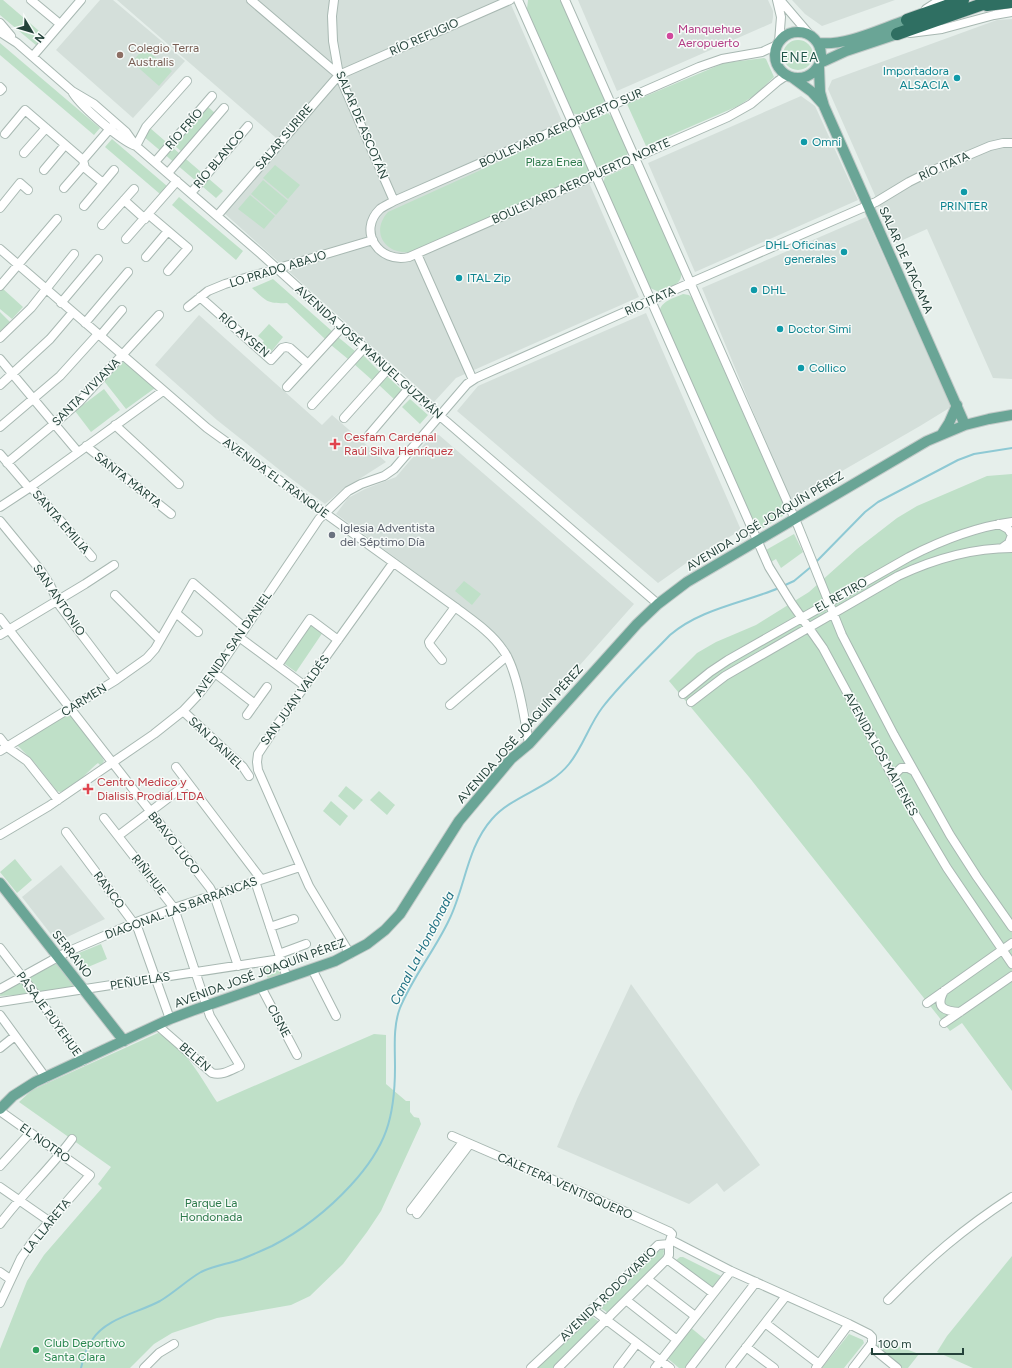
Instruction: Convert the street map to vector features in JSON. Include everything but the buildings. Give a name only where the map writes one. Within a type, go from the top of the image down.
[{"type":"highway","points":[[907,20],[950,0]]},
{"type":"highway","points":[[930,9],[963,0]]},
{"type":"highway","points":[[897,34],[994,0]]},
{"type":"highway","points":[[974,7],[1012,2]]},
{"type":"main road","points":[[818,43],[829,44],[847,41],[907,20]]},
{"type":"main road","points":[[820,65],[822,55],[818,43],[810,35],[802,32],[793,32],[785,36],[778,43],[775,54],[776,63],[781,70],[790,77],[801,78],[808,76],[820,65],[846,51],[897,34]]},
{"type":"main road","name":"SALAR DE ATACAMA","points":[[820,65],[820,92],[824,106],[965,425]]},
{"type":"main road","name":"SALAR DE ATACAMA","points":[[790,77],[812,92],[824,106]]},
{"type":"main road","points":[[942,434],[957,405]]},
{"type":"main road","name":"AVENIDA JOSÉ JOAQUÍN PÉREZ","points":[[0,1110],[20,1091],[170,1019],[312,969],[350,954],[376,938],[400,914],[459,821],[511,759],[529,744],[637,624],[658,604],[687,582],[756,540],[918,446],[965,425],[1012,415]]},
{"type":"main road","name":"SERRANO","points":[[0,883],[124,1042]]},
{"type":"street","points":[[31,0],[60,24]]},
{"type":"street","points":[[33,56],[80,0]]},
{"type":"street","points":[[251,0],[339,75]]},
{"type":"street","name":"SALAR DE ASCOTÁN","points":[[334,0],[332,26],[339,75],[394,201]]},
{"type":"street","name":"RÍO REFUGIO","points":[[339,75],[510,0]]},
{"type":"street","name":"AVENIDA LOS MAITENES","points":[[518,0],[756,540],[773,573],[792,604],[830,660],[894,779],[946,868],[1012,964]]},
{"type":"street","name":"AVENIDA LOS MAITENES","points":[[565,0],[808,549],[833,614],[853,658],[914,771],[968,863],[1012,927]]},
{"type":"street","points":[[776,0],[781,17],[778,43]]},
{"type":"street","points":[[780,0],[810,35]]},
{"type":"street","points":[[923,0],[930,9],[940,0]]},
{"type":"street","points":[[897,34],[942,29],[994,15],[1012,12]]},
{"type":"street","name":"AVENIDA JOSÉ MANUEL GUZMÁN","points":[[0,24],[17,43]]},
{"type":"street","name":"AVENIDA JOSÉ MANUEL GUZMÁN","points":[[0,32],[33,56],[72,91],[81,103],[113,126],[125,141],[136,146],[218,216],[342,326],[440,416],[658,604]]},
{"type":"street","name":"BOULEVARD AEROPUERTO SUR","points":[[373,240],[372,225],[376,215],[380,210],[394,201],[611,105],[714,62],[730,57],[762,52],[778,43]]},
{"type":"street","points":[[323,62],[331,61],[336,57]]},
{"type":"street","name":"SALAR SURIRE","points":[[218,216],[339,75]]},
{"type":"street","name":"BOULEVARD AEROPUERTO NORTE","points":[[373,240],[379,250],[390,257],[403,258],[417,254],[737,112],[751,104],[778,81],[790,77]]},
{"type":"street","points":[[136,146],[146,126],[187,81]]},
{"type":"street","points":[[0,87],[2,89],[0,91]]},
{"type":"street","name":"RÍO FRÍO","points":[[155,162],[212,96]]},
{"type":"street","points":[[168,173],[224,108]]},
{"type":"street","points":[[5,134],[26,110],[83,162],[86,168],[103,183]]},
{"type":"street","points":[[64,188],[83,162],[113,126]]},
{"type":"street","name":"RÍO BLANCO","points":[[191,193],[248,126]]},
{"type":"street","points":[[24,153],[46,128]]},
{"type":"street","name":"RÍO ITATA","points":[[325,513],[348,491],[361,484],[390,473],[399,465],[467,384],[473,380],[876,202],[921,176],[990,146],[1003,143],[1012,143]]},
{"type":"street","points":[[44,170],[65,145]]},
{"type":"street","points":[[84,206],[114,170]]},
{"type":"street","points":[[126,239],[177,181]]},
{"type":"street","points":[[0,208],[20,183],[28,190]]},
{"type":"street","points":[[102,225],[134,189]]},
{"type":"street","points":[[124,200],[168,231],[188,248],[168,271]]},
{"type":"street","points":[[0,286],[57,219]]},
{"type":"street","points":[[146,257],[168,231]]},
{"type":"street","name":"LO PRADO ABAJO","points":[[188,307],[208,291],[225,284],[373,240]]},
{"type":"street","name":"AVENIDA EL TRANQUE","points":[[0,249],[163,391],[215,434],[455,607],[490,635],[507,656],[516,684],[529,744]]},
{"type":"street","points":[[0,338],[28,311],[74,254]]},
{"type":"street","points":[[417,254],[473,380]]},
{"type":"street","points":[[61,303],[98,259]]},
{"type":"street","points":[[85,323],[128,272]]},
{"type":"street","name":"RÍO AYSEN","points":[[200,297],[271,360],[282,348],[286,347],[290,348],[308,364]]},
{"type":"street","points":[[0,427],[60,376],[122,310]]},
{"type":"street","points":[[0,385],[50,339],[73,312]]},
{"type":"street","name":"SANTA VIVIANA","points":[[7,463],[79,402],[123,356],[159,315]]},
{"type":"street","points":[[287,387],[342,326]]},
{"type":"street","points":[[312,405],[365,347]]},
{"type":"street","points":[[0,359],[78,452]]},
{"type":"street","points":[[344,418],[388,368]]},
{"type":"street","points":[[369,435],[410,388]]},
{"type":"street","name":"SANTA MARTA","points":[[0,507],[163,391]]},
{"type":"street","points":[[116,425],[179,484]]},
{"type":"street","name":"SANTA MARTA","points":[[86,446],[171,514]]},
{"type":"street","name":"SANTA EMILIA","points":[[0,454],[92,556]]},
{"type":"street","name":"AVENIDA SAN DANIEL","points":[[0,834],[58,800],[160,730],[183,711],[199,694],[215,673],[309,533],[325,513]]},
{"type":"street","name":"SAN ANTONIO","points":[[0,521],[41,571],[50,585],[57,601],[116,680]]},
{"type":"street","name":"EL RETIRO","points":[[683,694],[728,660],[909,557],[934,544],[973,530],[1012,522]]},
{"type":"street","points":[[999,524],[1008,529],[1012,536],[1009,543],[1002,548]]},
{"type":"street","name":"EL RETIRO","points":[[691,702],[725,676],[898,576],[924,565],[958,554],[1012,548]]},
{"type":"street","name":"SAN JUAN VALDÉS","points":[[350,954],[315,896],[300,867],[263,783],[256,762],[261,748],[393,563]]},
{"type":"street","points":[[0,635],[114,565]]},
{"type":"street","name":"CARMEN","points":[[4,749],[116,680],[147,658],[155,649],[194,583],[245,628]]},
{"type":"street","points":[[115,595],[160,640]]},
{"type":"street","points":[[442,660],[429,642],[455,607]]},
{"type":"street","points":[[176,613],[198,632]]},
{"type":"street","name":"BRAVO LUCO","points":[[0,618],[208,886],[214,895],[238,966]]},
{"type":"street","points":[[278,665],[310,619],[338,640]]},
{"type":"street","points":[[239,637],[305,686]]},
{"type":"street","points":[[450,705],[507,656]]},
{"type":"street","points":[[215,673],[255,704]]},
{"type":"street","points":[[695,684],[695,689],[701,694]]},
{"type":"street","points":[[247,715],[267,687]]},
{"type":"street","name":"SAN DANIEL","points":[[183,711],[243,767],[249,776]]},
{"type":"street","points":[[0,738],[4,749],[27,761],[58,800]]},
{"type":"street","points":[[176,767],[258,880],[270,927],[287,978]]},
{"type":"street","points":[[894,779],[895,774],[901,768],[908,768],[914,771]]},
{"type":"street","points":[[118,836],[188,783]]},
{"type":"street","name":"RIÑIHUE","points":[[104,818],[174,908],[206,1006]]},
{"type":"street","name":"RANCO","points":[[66,832],[140,932],[170,1019]]},
{"type":"street","name":"DIAGONAL LAS BARRANCAS","points":[[0,989],[58,957],[134,922],[300,867]]},
{"type":"street","points":[[270,927],[294,919]]},
{"type":"street","points":[[927,1003],[1012,943]]},
{"type":"street","name":"PEÑUELAS","points":[[0,1002],[238,966],[280,957],[306,944]]},
{"type":"street","name":"PASAJE PUYEHUE","points":[[0,948],[37,996],[83,1061]]},
{"type":"street","points":[[312,969],[336,1016]]},
{"type":"street","points":[[944,1023],[1012,976]]},
{"type":"street","name":"CISNE","points":[[261,987],[297,1055]]},
{"type":"street","points":[[944,990],[941,1001],[942,1008],[945,1010],[960,1012]]},
{"type":"street","name":"BELÉN","points":[[157,1025],[212,1073],[224,1073],[240,1066],[210,1016],[206,1006]]},
{"type":"street","points":[[0,1015],[46,1078]]},
{"type":"street","points":[[0,1048],[16,1036]]},
{"type":"street","name":"EL NOTRO","points":[[0,1110],[60,1155],[90,1175]]},
{"type":"street","points":[[0,1166],[30,1133]]},
{"type":"street","name":"CALETERA VENTISQUERO","points":[[452,1136],[670,1232],[672,1234],[670,1242],[869,1334],[873,1340],[870,1346]]},
{"type":"street","points":[[0,1224],[72,1139]]},
{"type":"street","points":[[416,1209],[466,1143]]},
{"type":"street","name":"LA LLARETA","points":[[0,1303],[10,1278],[21,1258],[35,1238],[90,1175]]},
{"type":"street","points":[[0,1187],[49,1221]]},
{"type":"street","points":[[888,1300],[947,1244],[983,1216],[1012,1197]]},
{"type":"street","name":"AVENIDA RODOVIARIO","points":[[531,1368],[658,1245],[670,1242],[669,1255],[667,1259],[558,1368]]},
{"type":"street","points":[[667,1259],[713,1293]]},
{"type":"street","points":[[655,1368],[730,1271]]},
{"type":"street","points":[[0,1272],[10,1278]]},
{"type":"street","points":[[647,1280],[695,1316]]},
{"type":"street","points":[[690,1368],[756,1282]]},
{"type":"street","points":[[730,1368],[786,1296]]},
{"type":"street","points":[[626,1300],[677,1340]]},
{"type":"street","points":[[592,1309],[670,1368]]},
{"type":"street","points":[[765,1323],[818,1366],[850,1324]]},
{"type":"street","points":[[618,1368],[637,1343]]},
{"type":"street","points":[[144,1368],[159,1353],[174,1344]]},
{"type":"street","points":[[855,1367],[870,1346],[897,1368]]},
{"type":"street","points":[[746,1347],[774,1368]]},
{"type":"shaded area","name":"Colegio Terra Australis","points":[[100,0],[113,0],[185,61],[133,118],[56,50]]},
{"type":"shaded area","points":[[117,0],[509,0],[639,297],[456,378],[434,402],[223,212],[282,143]]},
{"type":"shaded area","points":[[578,0],[768,0],[773,11],[773,17],[772,23],[617,91]]},
{"type":"shaded area","points":[[792,0],[895,0],[822,26],[805,14]]},
{"type":"shaded area","points":[[1012,19],[1012,379],[993,378],[927,229],[896,243],[828,89],[832,80],[997,20]]},
{"type":"shaded area","points":[[801,96],[815,106],[858,200],[695,272],[648,163]]},
{"type":"shaded area","points":[[866,217],[951,407],[790,501],[702,288]]},
{"type":"shaded area","points":[[646,313],[741,530],[692,559],[658,583],[457,411],[478,386]]},
{"type":"shaded area","points":[[199,315],[322,425],[332,415],[386,462],[342,490],[325,504],[281,471],[217,420],[155,365]]},
{"type":"shaded area","points":[[439,435],[634,604],[533,718],[531,717],[508,649],[489,629],[445,594],[336,514],[348,498],[365,489],[396,477],[431,436]]},
{"type":"shaded area","points":[[61,865],[105,919],[57,942],[22,897]]},
{"type":"shaded area","points":[[631,984],[760,1165],[724,1192],[717,1183],[689,1204],[557,1147],[577,1099]]},
{"type":"green space","points":[[0,0],[3,0],[45,36],[37,46],[0,15]]},
{"type":"green space","points":[[528,0],[562,0],[605,100],[603,104],[579,115],[572,113],[527,9]]},
{"type":"green space","points":[[798,40],[809,44],[813,55],[809,66],[798,70],[787,66],[783,55],[787,44]]},
{"type":"green space","points":[[0,43],[100,128],[94,135],[0,55]]},
{"type":"green space","points":[[144,48],[172,71],[159,86],[132,62]]},
{"type":"green space","points":[[766,59],[774,77],[755,95],[738,106],[646,146],[627,104],[724,63]]},
{"type":"green space","points":[[207,106],[215,113],[182,152],[174,145]]},
{"type":"green space","points":[[608,113],[613,118],[628,152],[624,158],[599,168],[596,167],[579,130],[582,124]]},
{"type":"green space","points":[[150,128],[223,191],[216,198],[143,136]]},
{"type":"green space","name":"Plaza Enea","points":[[571,129],[590,172],[411,252],[394,250],[383,241],[380,227],[388,212]]},
{"type":"green space","points":[[112,139],[167,186],[160,194],[105,147]]},
{"type":"green space","points":[[275,165],[300,185],[288,199],[263,178]]},
{"type":"green space","points":[[632,165],[635,167],[681,272],[678,283],[659,292],[648,287],[603,183],[605,177]]},
{"type":"green space","points":[[263,180],[288,201],[276,215],[251,194]]},
{"type":"green space","points":[[250,195],[275,216],[264,229],[238,209]]},
{"type":"green space","points":[[179,197],[243,251],[236,260],[172,205]]},
{"type":"green space","points":[[273,279],[333,332],[325,339],[287,303],[267,301],[252,288]]},
{"type":"green space","points":[[2,288],[23,307],[12,319],[0,309],[0,290]]},
{"type":"green space","points":[[683,294],[689,295],[692,298],[783,503],[785,509],[784,515],[763,528],[755,525],[751,520],[660,314],[661,306],[664,303]]},
{"type":"green space","points":[[0,312],[10,322],[0,331]]},
{"type":"green space","points":[[269,324],[283,337],[271,352],[267,352],[260,345],[264,341],[258,336]]},
{"type":"green space","points":[[338,337],[355,351],[348,359],[331,345]]},
{"type":"green space","points":[[363,355],[380,372],[372,380],[354,364]]},
{"type":"green space","points":[[124,361],[155,388],[126,409],[104,381]]},
{"type":"green space","points":[[387,376],[403,391],[395,400],[379,385]]},
{"type":"green space","points":[[104,389],[120,410],[91,432],[75,411]]},
{"type":"green space","points":[[410,399],[428,415],[420,424],[402,407]]},
{"type":"green space","points":[[1012,474],[1012,1091],[962,1023],[950,1031],[749,777],[669,681],[697,653],[716,642],[756,625],[809,592],[857,549],[897,518],[917,506],[987,476]]},
{"type":"green space","points":[[794,534],[803,552],[781,568],[776,559],[771,562],[766,550]]},
{"type":"green space","points":[[464,581],[481,594],[472,605],[455,591]]},
{"type":"green space","points":[[310,622],[323,632],[296,672],[282,662]]},
{"type":"green space","points":[[69,712],[104,761],[101,766],[98,763],[71,787],[60,792],[57,791],[35,763],[17,745]]},
{"type":"green space","points":[[346,786],[363,800],[354,810],[338,796]]},
{"type":"green space","points":[[379,791],[395,805],[387,815],[370,800]]},
{"type":"green space","points":[[331,801],[348,816],[340,826],[323,811]]},
{"type":"green space","points":[[15,859],[32,880],[17,893],[0,872]]},
{"type":"green space","points":[[101,944],[107,959],[81,970],[74,955]]},
{"type":"green space","points":[[279,961],[284,974],[268,980],[264,963]]},
{"type":"green space","points":[[58,963],[77,987],[38,993],[27,978]]},
{"type":"green space","points":[[22,980],[32,994],[0,996],[0,992]]},
{"type":"green space","name":"Parque La Hondonada","points":[[158,1033],[176,1046],[192,1063],[217,1102],[374,1034],[386,1035],[386,1084],[406,1101],[410,1101],[410,1112],[414,1117],[419,1118],[421,1124],[381,1211],[343,1264],[310,1296],[291,1305],[217,1318],[172,1333],[154,1344],[130,1368],[0,1368],[0,1349],[27,1281],[44,1255],[102,1188],[98,1184],[111,1167],[19,1102],[32,1090]]},
{"type":"green space","points":[[663,1249],[663,1259],[608,1313],[601,1308],[602,1303],[658,1251]]},
{"type":"green space","points":[[1012,1256],[1012,1368],[973,1368],[937,1352],[947,1336]]},
{"type":"green space","points":[[680,1257],[683,1257],[721,1276],[711,1289],[675,1261]]},
{"type":"green space","points":[[591,1316],[598,1321],[598,1324],[553,1368],[535,1368]]},
{"type":"green space","points":[[690,1327],[707,1341],[685,1368],[679,1368],[666,1357]]},
{"type":"green space","points":[[849,1334],[863,1340],[864,1343],[844,1368],[822,1368]]},
{"type":"green space","points":[[882,1340],[919,1354],[908,1368],[902,1368],[876,1348]]},
{"type":"waterway","name":"Canal La Hondonada","points":[[815,563],[865,512],[878,502],[958,460],[974,454],[1012,448]]},
{"type":"waterway","name":"Canal La Hondonada","points":[[783,586],[794,581],[812,566]]},
{"type":"waterway","name":"Canal La Hondonada","points":[[81,1368],[90,1343],[98,1332],[105,1326],[160,1301],[201,1272],[243,1258],[283,1240],[314,1219],[351,1185],[373,1158],[386,1131],[390,1117],[395,1085],[395,1029],[400,1008],[449,920],[477,842],[484,830],[492,819],[510,804],[561,773],[574,757],[593,722],[609,699],[670,635],[682,626],[708,613],[779,588]]},
{"type":"place","name":"Manquehue Aeropuerto","points":[[670,36]]},
{"type":"place","name":"Colegio Terra Australis","points":[[120,55]]},
{"type":"place","name":"Importadora ALSACIA","points":[[957,78]]},
{"type":"place","name":"Omni","points":[[804,142]]},
{"type":"place","name":"PRINTER","points":[[964,192]]},
{"type":"place","name":"DHL Oficinas generales","points":[[844,252]]},
{"type":"place","name":"ITAL Zip","points":[[459,278]]},
{"type":"place","name":"DHL","points":[[754,290]]},
{"type":"place","name":"Doctor Simi","points":[[780,329]]},
{"type":"place","name":"Collico","points":[[801,368]]},
{"type":"place","name":"Cesfam Cardenal Raúl Silva Henríquez","points":[[335,444]]},
{"type":"place","name":"Iglesia Adventista del Séptimo Día","points":[[332,535]]},
{"type":"place","name":"Centro Medico y Dialisis Prodial LTDA","points":[[88,789]]},
{"type":"place","name":"Club Deportivo Santa Clara","points":[[36,1350]]},
{"type":"district","name":"ENEA","points":[[800,57]]}]
